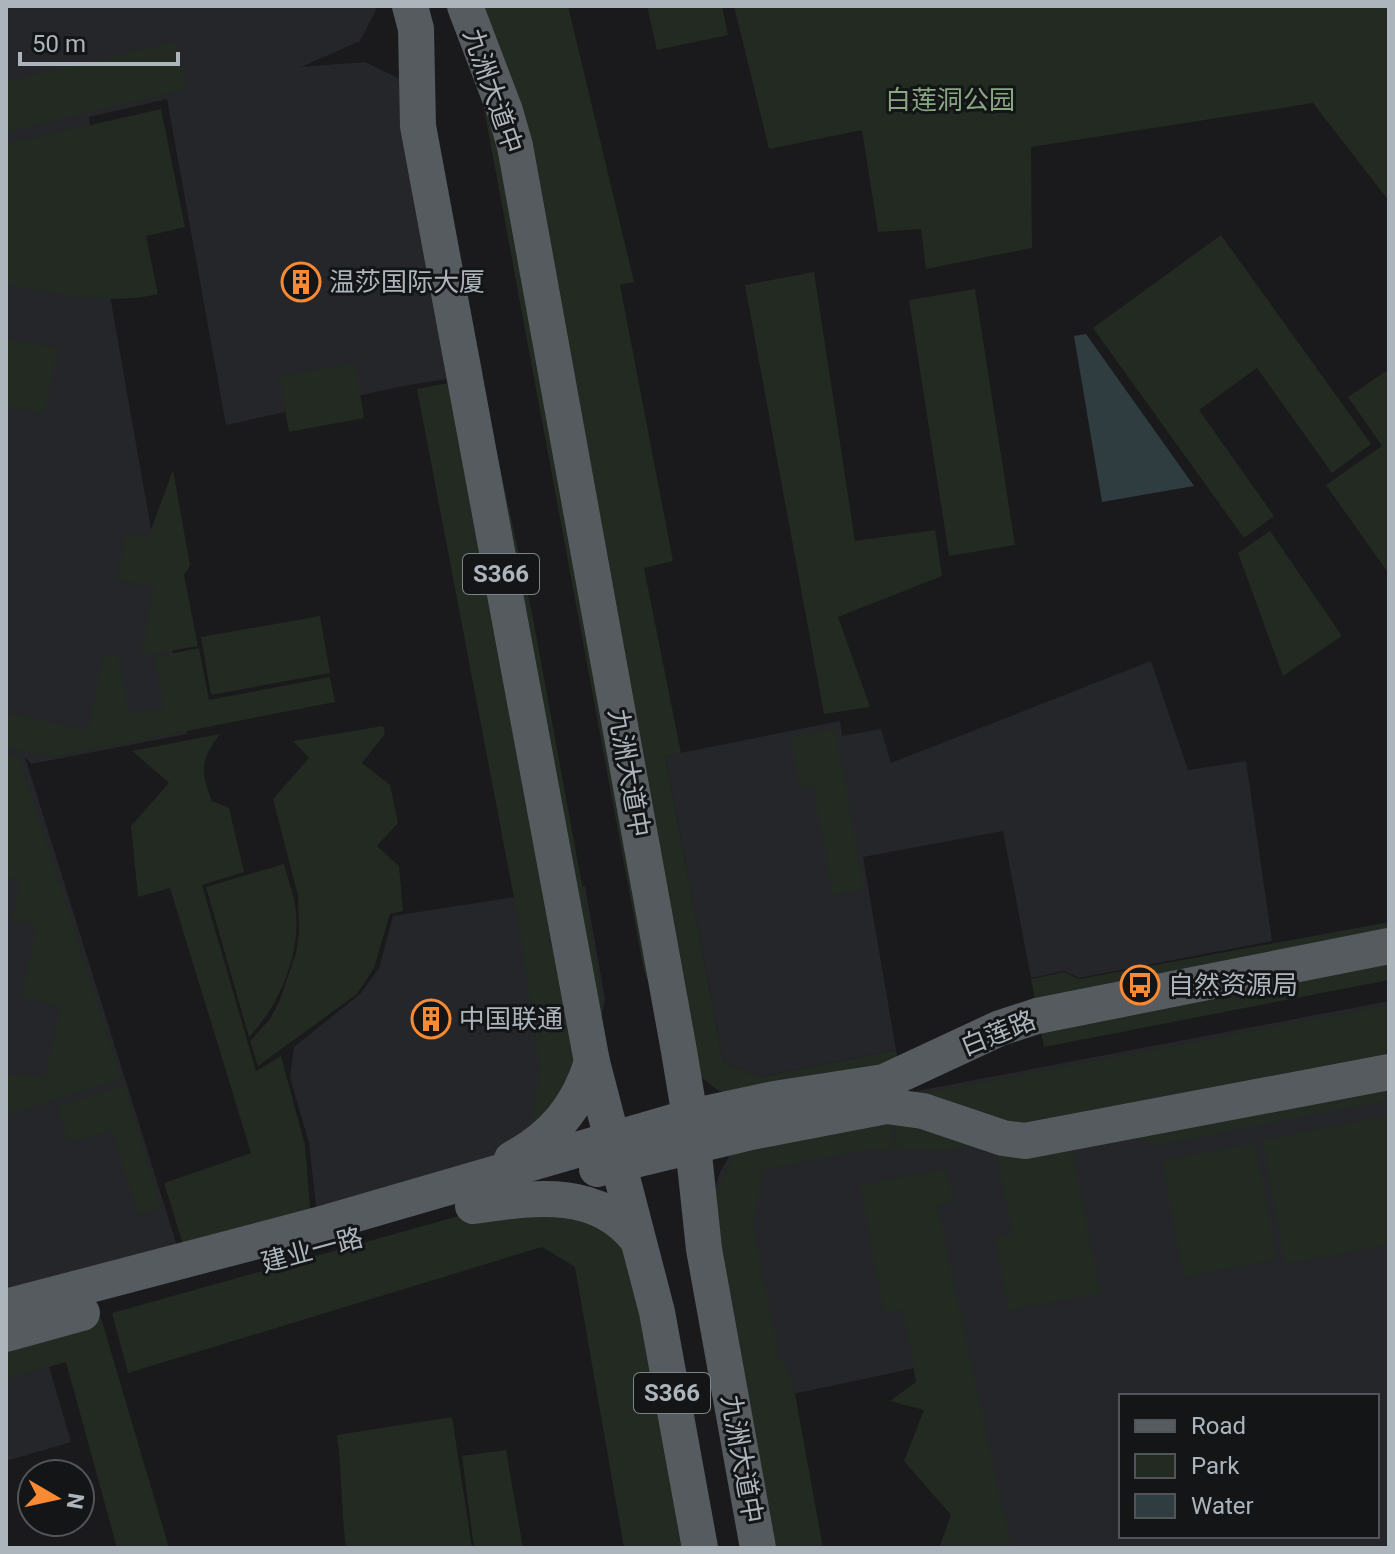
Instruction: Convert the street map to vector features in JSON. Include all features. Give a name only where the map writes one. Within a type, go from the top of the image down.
[{"type":"main road","name":"S366","points":[[410,6],[416,29],[418,126],[592,1062],[657,1312],[700,1548]]},
{"type":"main road","name":"九洲大道中","points":[[465,6],[515,146],[679,1051],[692,1131],[704,1249],[758,1548]]},
{"type":"main road","name":"白莲路","points":[[616,1151],[692,1131],[774,1099],[810,1096],[893,1079],[1000,1028],[1052,1012],[1389,946]]},
{"type":"main road","points":[[679,1051],[692,1071],[707,1085],[723,1093],[774,1099]]},
{"type":"main road","points":[[472,1194],[548,1135],[569,1113],[592,1062]]},
{"type":"main road","name":"白莲路","points":[[692,1131],[751,1132],[896,1106],[936,1114],[1003,1138],[1035,1141],[1389,1072]]},
{"type":"main road","points":[[704,1249],[711,1201],[720,1172],[732,1150],[751,1132]]},
{"type":"main road","name":"建业一路","points":[[6,1307],[472,1194],[550,1181],[616,1151]]},
{"type":"main road","points":[[472,1194],[576,1200],[604,1211],[637,1239]]},
{"type":"main road","name":"建业一路","points":[[6,1334],[472,1194]]},
{"type":"shaded area","points":[[6,6],[378,6],[360,41],[301,67],[365,62],[398,78],[425,99],[483,373],[403,386],[226,425],[167,99],[89,117],[109,290],[187,734],[31,764],[25,757],[182,1262],[6,1307]]},
{"type":"shaded area","points":[[1151,661],[1188,770],[1246,761],[1272,941],[1079,978],[1064,971],[1031,978],[1003,831],[863,857],[896,1050],[759,1077],[723,1061],[665,756],[840,721],[842,736],[881,729],[891,763]]},
{"type":"shaded area","points":[[585,886],[605,999],[597,1044],[548,1135],[318,1224],[309,1143],[290,1077],[294,1047],[360,994],[379,968],[393,916]]},
{"type":"shaded area","points":[[1389,1001],[1389,1548],[973,1548],[938,1363],[724,1409],[711,1201],[720,1172],[732,1151],[775,1118]]},
{"type":"shaded area","points":[[37,1325],[71,1442],[6,1461],[6,1334]]},
{"type":"green space","points":[[465,6],[568,6],[634,282],[620,285],[673,561],[644,568],[681,753],[665,756],[723,1061],[759,1077],[896,1050],[900,1075],[724,1093],[708,1083],[683,1056],[644,971]]},
{"type":"green space","points":[[647,6],[722,6],[728,35],[657,50]]},
{"type":"green space","name":"白莲洞公园","points":[[734,6],[1389,6],[1389,201],[1313,103],[1031,147],[1032,248],[926,269],[921,229],[878,232],[862,130],[769,149]]},
{"type":"green space","points":[[176,41],[186,89],[6,132],[6,82]]},
{"type":"green space","points":[[161,109],[185,227],[146,236],[158,294],[101,298],[6,284],[6,144]]},
{"type":"green space","points":[[1221,235],[1371,444],[1332,473],[1257,368],[1199,410],[1274,516],[1244,538],[1093,328]]},
{"type":"green space","points":[[814,272],[855,541],[935,530],[942,576],[838,617],[870,707],[824,714],[745,285]]},
{"type":"green space","points":[[975,289],[1015,545],[949,556],[909,300]]},
{"type":"green space","points":[[6,338],[58,348],[44,414],[6,407]]},
{"type":"green space","points":[[355,363],[364,418],[289,432],[279,376]]},
{"type":"green space","points":[[1389,369],[1389,574],[1326,485],[1382,446],[1348,397]]},
{"type":"green space","points":[[480,377],[532,613],[603,999],[583,1082],[530,1130],[540,1068],[519,924],[417,389]]},
{"type":"green space","points":[[173,470],[190,565],[184,575],[198,646],[141,656],[154,586],[117,579],[126,534],[148,538]]},
{"type":"green space","points":[[1270,531],[1342,636],[1283,676],[1238,553]]},
{"type":"green space","points":[[320,616],[330,673],[211,695],[201,637]]},
{"type":"green space","points":[[199,648],[209,700],[330,677],[335,702],[53,757],[6,747],[6,713],[88,730],[103,653],[118,656],[130,714],[164,708],[154,657]]},
{"type":"green space","points":[[383,726],[385,734],[362,763],[390,785],[398,823],[377,846],[399,866],[403,911],[390,914],[374,968],[357,994],[258,1066],[250,1041],[270,1019],[280,1000],[296,953],[299,932],[298,896],[273,799],[309,758],[293,741]]},
{"type":"green space","points":[[835,729],[864,889],[833,895],[813,786],[800,787],[791,737]]},
{"type":"green space","points":[[220,734],[206,759],[205,781],[212,801],[229,808],[244,872],[202,885],[256,1071],[281,1056],[305,1145],[311,1221],[186,1254],[164,1183],[251,1153],[170,888],[138,897],[131,826],[169,783],[132,751]]},
{"type":"green space","points":[[6,754],[19,757],[121,1079],[6,1115],[6,1074],[45,1077],[61,1007],[22,997],[37,925],[12,919],[20,880],[6,876]]},
{"type":"green space","points":[[284,864],[295,906],[295,946],[285,979],[270,1011],[249,1037],[206,887]]},
{"type":"green space","points":[[1389,922],[1389,980],[1044,1047],[1031,979],[1064,972],[1079,979]]},
{"type":"green space","points":[[1389,1005],[1389,1100],[1159,1145],[1086,1124],[949,1150],[898,1149],[889,1100]]},
{"type":"green space","points":[[124,1086],[161,1208],[138,1215],[112,1130],[68,1143],[58,1107]]},
{"type":"green space","points":[[886,1100],[895,1150],[870,1149],[763,1170],[753,1227],[779,1358],[792,1377],[823,1548],[751,1548],[713,1202],[734,1152]]},
{"type":"green space","points":[[1389,1116],[1389,1245],[1285,1264],[1262,1140]]},
{"type":"green space","points":[[1070,1140],[1100,1293],[1009,1311],[995,1238],[1012,1234],[997,1154]]},
{"type":"green space","points":[[1255,1143],[1277,1259],[1184,1277],[1162,1161]]},
{"type":"green space","points":[[947,1169],[953,1201],[937,1205],[1011,1548],[939,1548],[951,1515],[904,1461],[924,1410],[890,1401],[916,1382],[903,1309],[884,1312],[860,1185]]},
{"type":"green space","points":[[536,1204],[626,1236],[700,1548],[624,1548],[575,1267],[542,1247],[128,1373],[112,1313],[473,1212]]},
{"type":"green space","points":[[101,1318],[169,1548],[117,1548],[96,1471],[96,1458],[92,1458],[66,1362],[6,1379],[6,1343]]},
{"type":"green space","points":[[452,1417],[472,1548],[346,1548],[337,1435]]},
{"type":"green space","points":[[506,1450],[523,1548],[474,1548],[462,1456]]},
{"type":"water","points":[[1086,334],[1194,486],[1102,502],[1074,336]]},
{"type":"place","name":"温莎国际大厦","points":[[301,282]]},
{"type":"place","name":"自然资源局","points":[[1140,985]]},
{"type":"place","name":"中国联通","points":[[431,1019]]}]
